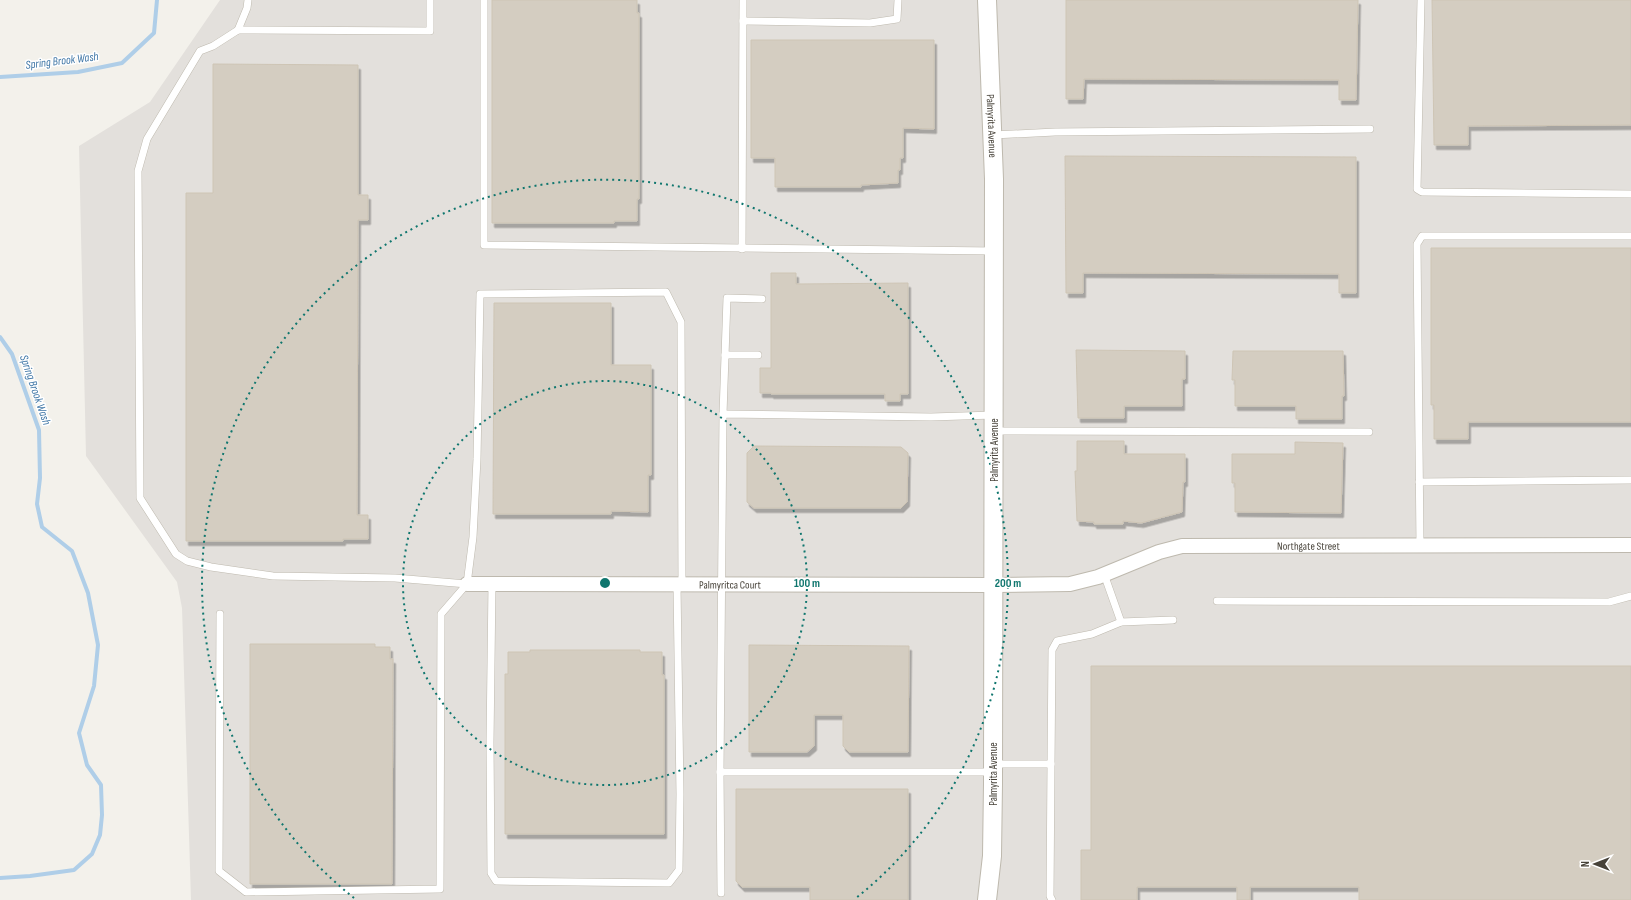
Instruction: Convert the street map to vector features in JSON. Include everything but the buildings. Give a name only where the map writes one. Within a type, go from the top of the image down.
[{"type":"street","name":"Palmyrita Avenue","points":[[987,0],[994,179],[993,768],[992,856],[988,900]]},
{"type":"street","name":"Northgate Street","points":[[994,585],[1070,584],[1104,574],[1159,552],[1182,546],[1631,545]]},
{"type":"street","name":"Palmyritca Court","points":[[467,584],[994,585]]},
{"type":"lane","points":[[238,30],[247,8],[248,0]]},
{"type":"lane","points":[[430,0],[430,30],[238,30],[213,46],[200,51],[147,139],[138,171],[140,498],[176,554],[187,561],[211,567],[273,576],[395,578],[467,584]]},
{"type":"lane","points":[[484,0],[484,245],[994,251]]},
{"type":"lane","points":[[742,249],[743,0]]},
{"type":"lane","points":[[743,21],[870,22],[897,19],[898,0]]},
{"type":"lane","points":[[1421,0],[1417,189],[1422,192],[1631,194]]},
{"type":"lane","points":[[993,135],[1055,132],[1370,129]]},
{"type":"lane","points":[[1420,545],[1417,244],[1422,236],[1631,236]]},
{"type":"lane","points":[[220,614],[219,871],[246,892],[440,889],[441,614],[467,584],[473,537],[477,459],[480,294],[666,292],[681,322],[679,870],[669,883],[496,881],[490,873],[492,584]]},
{"type":"lane","points":[[721,893],[721,585],[723,414],[727,298],[762,300]]},
{"type":"lane","points":[[725,355],[758,355]]},
{"type":"lane","points":[[723,414],[931,417],[994,423],[1369,432]]},
{"type":"lane","points":[[1419,482],[1631,480]]},
{"type":"lane","points":[[1104,574],[1121,622]]},
{"type":"lane","points":[[1217,601],[1609,602],[1631,596]]},
{"type":"lane","points":[[1052,900],[1050,896],[1052,650],[1057,641],[1092,634],[1121,622],[1173,620]]},
{"type":"lane","points":[[720,772],[993,768],[1051,764]]},
{"type":"shaded area","points":[[220,0],[1631,0],[1631,900],[191,900],[182,608],[177,582],[86,456],[79,146],[150,102]]},
{"type":"waterway","name":"Spring Brook Wash","points":[[0,77],[78,72],[122,63],[154,33],[157,0]]},
{"type":"waterway","name":"Spring Brook Wash","points":[[0,337],[12,354],[39,430],[40,478],[37,504],[42,527],[72,551],[88,593],[98,645],[94,686],[79,733],[87,765],[101,785],[102,815],[100,835],[92,854],[74,870],[30,876],[0,878]]}]
